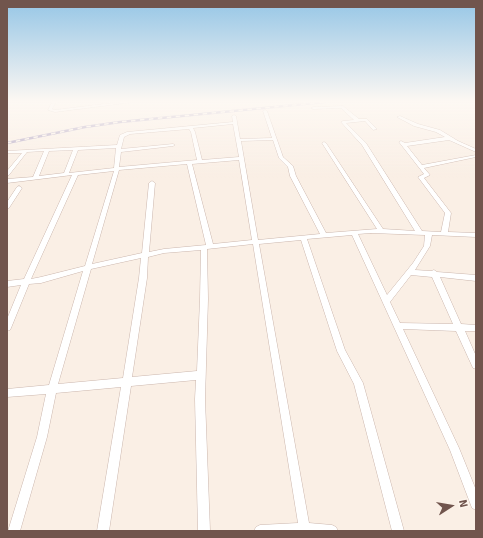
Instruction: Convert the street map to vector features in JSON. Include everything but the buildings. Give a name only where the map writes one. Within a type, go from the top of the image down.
[{"type":"street","points":[[14,531],[42,437],[52,389],[116,174],[115,169],[118,149],[122,136],[189,127]]},
{"type":"street","points":[[190,127],[193,132],[200,161]]},
{"type":"street","points":[[235,127],[305,529]]},
{"type":"street","points":[[271,127],[281,158],[290,166],[293,176],[324,236]]},
{"type":"street","points":[[347,127],[364,144],[420,233]]},
{"type":"street","points":[[425,127],[434,129],[476,151]]},
{"type":"street","points":[[444,234],[448,213],[421,178],[427,175],[402,143],[450,138]]},
{"type":"street","points":[[238,140],[275,139]]},
{"type":"street","points":[[324,143],[380,231]]},
{"type":"street","points":[[7,152],[118,149],[173,145]]},
{"type":"street","points":[[66,174],[76,149]]},
{"type":"street","points":[[35,178],[47,150]]},
{"type":"street","points":[[7,174],[24,152]]},
{"type":"street","points":[[421,167],[476,156]]},
{"type":"street","points":[[7,180],[241,158]]},
{"type":"street","points":[[189,162],[207,246],[200,399],[204,531]]},
{"type":"street","points":[[7,328],[26,282],[76,173]]},
{"type":"street","points":[[103,531],[143,278],[152,183]]},
{"type":"street","points":[[7,207],[19,188]]},
{"type":"street","points":[[7,284],[41,280],[89,267],[146,255],[207,246],[380,231],[476,235]]},
{"type":"street","points":[[354,233],[454,448],[476,504]]},
{"type":"street","points":[[386,301],[428,246],[429,233]]},
{"type":"street","points":[[303,237],[341,351],[358,383],[398,531]]},
{"type":"street","points":[[409,272],[476,278]]},
{"type":"street","points":[[434,274],[476,365]]},
{"type":"street","points":[[397,326],[476,328]]},
{"type":"street","points":[[7,393],[201,375]]},
{"type":"street","points":[[260,531],[305,529],[332,531]]},
{"type":"railway","points":[[7,143],[84,127]]}]
